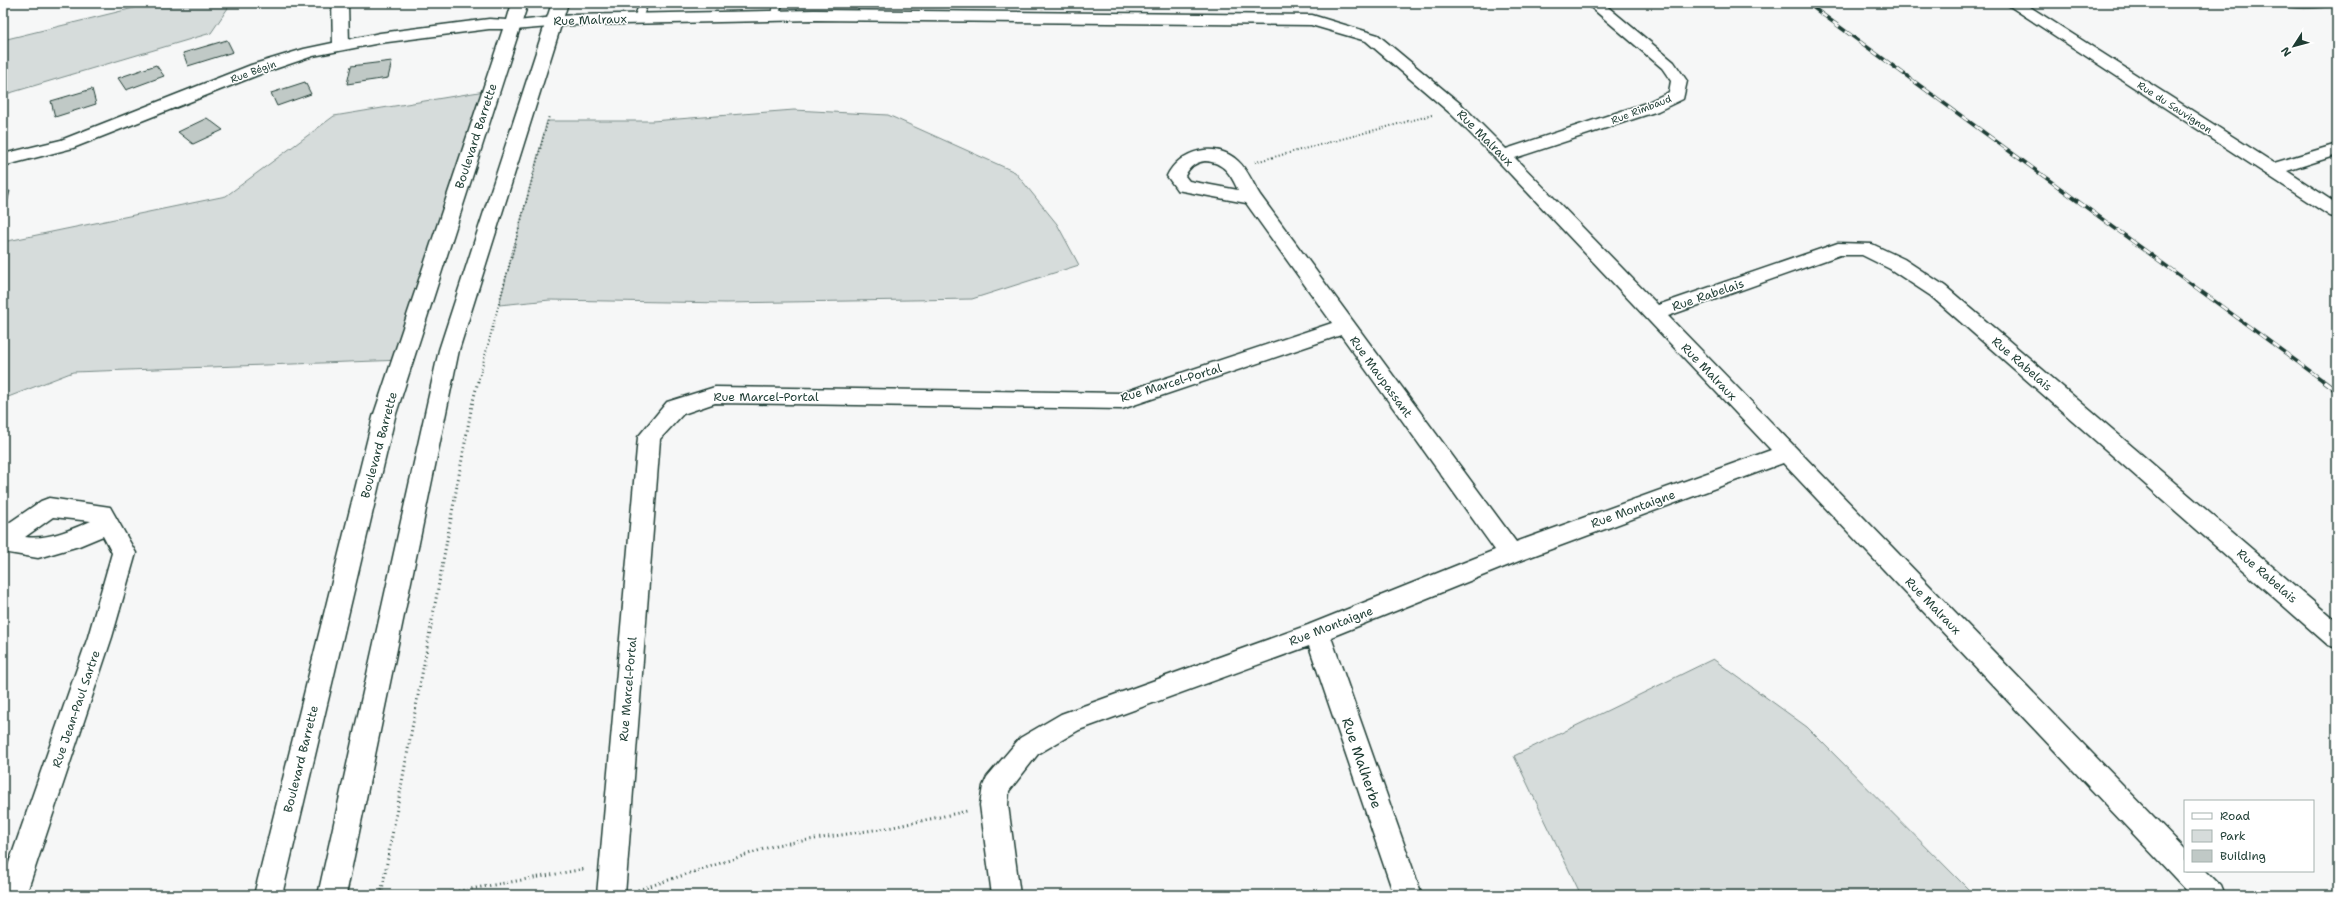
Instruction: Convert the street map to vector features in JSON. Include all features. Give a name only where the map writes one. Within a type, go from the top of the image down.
[{"type":"street","points":[[340,3],[341,44]]},
{"type":"street","name":"Boulevard Barrette","points":[[268,895],[384,417],[520,3]]},
{"type":"street","name":"Rue Rimbaud","points":[[1503,156],[1652,107],[1677,95],[1680,81],[1668,65],[1594,3]]},
{"type":"street","name":"Rue du Sauvignon","points":[[2013,3],[2337,212]]},
{"type":"street","name":"Rue Malraux","points":[[514,25],[557,12],[776,9],[1129,10],[1312,20],[1372,38],[1456,109],[1503,156],[2184,868]]},
{"type":"street","points":[[332,895],[449,350],[508,159],[557,12]]},
{"type":"street","name":"Rue Bégin","points":[[3,160],[67,144],[257,69],[341,44],[489,24],[514,25]]},
{"type":"street","points":[[2272,170],[2337,149]]},
{"type":"street","name":"Rue Maupassant","points":[[1252,198],[1183,186],[1176,176],[1178,168],[1188,160],[1201,156],[1218,158],[1234,168],[1252,198],[1344,327],[1511,554]]},
{"type":"street","name":"Rue Rabelais","points":[[1654,314],[1838,249],[1865,249],[1897,264],[1938,290],[2337,637]]},
{"type":"street","name":"Rue Marcel-Portal","points":[[621,894],[614,864],[649,437],[676,408],[715,395],[1122,401],[1344,327]]},
{"type":"street","name":"Rue Montaigne","points":[[1006,895],[994,805],[996,786],[1029,746],[1070,722],[1317,632],[1511,554],[1787,453]]},
{"type":"street","name":"Rue Jean-Paul Sartre","points":[[3,540],[49,507],[102,513],[124,553],[100,637],[12,895]]},
{"type":"street","points":[[3,543],[38,548],[79,537],[108,523]]},
{"type":"street","name":"Rue Malherbe","points":[[1317,632],[1408,895]]},
{"type":"street","points":[[2188,872],[2210,895]]},
{"type":"path","points":[[1234,168],[1456,109]]},
{"type":"path","points":[[381,895],[472,405],[549,114]]},
{"type":"path","points":[[621,894],[776,845],[893,827],[994,805]]},
{"type":"path","points":[[436,895],[614,864]]},
{"type":"green space","points":[[154,3],[222,3],[230,5],[211,33],[3,95],[3,37],[7,39]]},
{"type":"green space","points":[[491,90],[403,360],[73,372],[3,399],[3,242],[226,196],[334,116]]},
{"type":"green space","points":[[794,110],[888,115],[1015,172],[1057,224],[1079,265],[972,299],[726,303],[550,300],[499,305],[547,121],[652,121]]},
{"type":"green space","points":[[1713,659],[1807,727],[1974,895],[1581,895],[1514,756]]},
{"type":"shaded area","points":[[2271,3],[2337,3],[2337,6],[2295,8],[2279,6]]},
{"type":"building","points":[[227,40],[233,52],[188,66],[183,53]]},
{"type":"building","points":[[392,61],[388,78],[347,84],[351,66]]},
{"type":"building","points":[[156,65],[164,76],[126,90],[118,78]]},
{"type":"building","points":[[305,82],[311,94],[277,106],[271,93]]},
{"type":"building","points":[[92,89],[96,104],[55,117],[51,101]]},
{"type":"building","points":[[207,118],[223,130],[193,144],[178,132]]},
{"type":"building","points":[[10,191],[5,211],[3,211],[3,192]]},
{"type":"railway","points":[[1807,3],[2325,382]]},
{"type":"railway","points":[[2324,381],[2337,391]]}]
